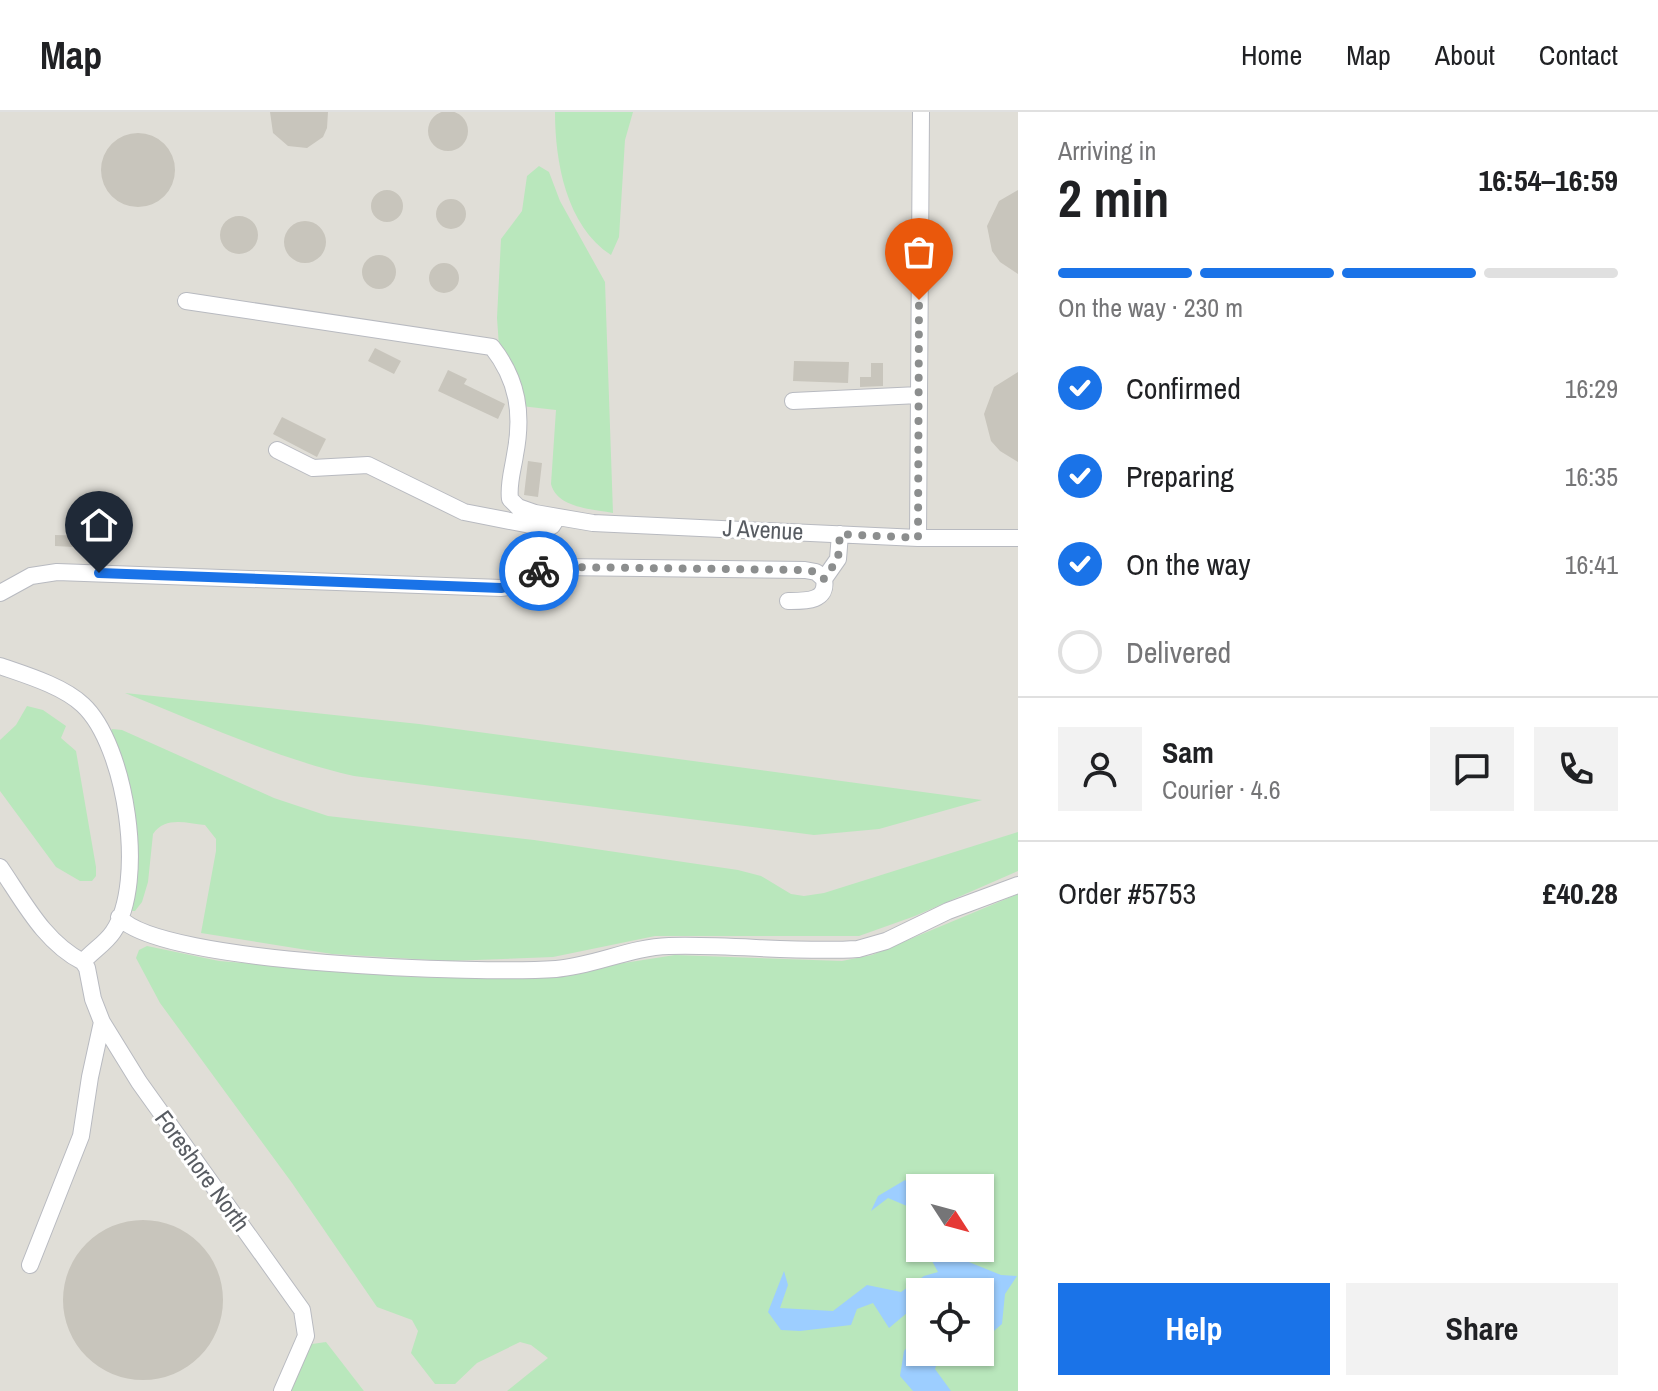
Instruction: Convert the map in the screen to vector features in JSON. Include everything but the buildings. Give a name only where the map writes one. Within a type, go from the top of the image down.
[{"type":"lane","points":[[918,538],[921,112]]},
{"type":"lane","points":[[186,301],[492,347],[514,384],[519,405],[520,426],[510,499],[526,511],[557,518],[552,526],[546,528],[464,512],[368,465],[313,468],[277,450]]},
{"type":"lane","points":[[793,401],[919,395]]},
{"type":"lane","name":"J Avenue","points":[[557,518],[609,524],[918,538],[1018,538]]},
{"type":"lane","points":[[824,579],[838,559],[840,534]]},
{"type":"lane","points":[[0,593],[31,576],[57,572],[501,588],[516,585],[540,571],[560,567],[805,570],[816,572],[824,579],[826,587],[820,597],[809,601],[788,601]]},
{"type":"lane","points":[[0,666],[80,702],[101,731],[122,790],[131,837],[130,874],[114,931],[88,957],[61,950],[0,867]]},
{"type":"lane","points":[[119,917],[134,929],[275,959],[461,970],[549,969],[664,946],[858,949],[886,941],[937,916],[1018,885]]},
{"type":"lane","name":"Foreshore North","points":[[88,957],[93,999],[102,1022],[182,1145],[302,1310],[306,1336],[282,1391]]},
{"type":"lane","points":[[30,1265],[81,1136],[102,1022]]},
{"type":"shaded area","points":[[0,112],[1018,112],[1018,1091],[582,1391],[364,1391],[325,1342],[282,1391],[0,1391]]},
{"type":"green space","points":[[555,112],[633,112],[625,140],[619,237],[611,255],[583,227],[566,191],[557,151]]},
{"type":"green space","points":[[539,166],[549,172],[560,201],[605,282],[613,513],[576,506],[555,492],[551,484],[556,410],[521,406],[499,346],[497,318],[501,239],[522,211],[527,176]]},
{"type":"green space","points":[[125,693],[419,724],[982,800],[879,829],[814,835],[354,776],[267,750]]},
{"type":"green space","points":[[27,706],[43,710],[66,726],[61,738],[76,751],[96,867],[96,876],[92,881],[80,881],[56,867],[0,791],[0,740],[16,725]]},
{"type":"green space","points":[[112,729],[122,730],[274,798],[328,816],[534,840],[738,870],[761,876],[791,894],[824,893],[1018,832],[1018,871],[915,916],[859,936],[655,936],[553,957],[448,961],[332,954],[201,933],[216,851],[216,839],[205,825],[176,822],[158,828],[153,834],[148,882],[142,902],[135,911],[128,911],[132,883],[108,736]]},
{"type":"green space","points":[[1018,894],[1018,1391],[507,1391],[548,1358],[531,1345],[520,1342],[477,1363],[455,1384],[435,1384],[411,1353],[418,1331],[412,1320],[377,1307],[292,1183],[160,1003],[136,958],[139,950],[147,946],[219,961],[414,977],[522,979],[675,955],[842,961],[872,955]]},
{"type":"green space","points":[[326,1342],[364,1391],[282,1391],[305,1345]]},
{"type":"water","points":[[906,1181],[906,1206],[888,1198],[871,1211],[878,1196]]},
{"type":"water","points":[[933,1262],[969,1262],[1001,1275],[1017,1276],[1005,1294],[1002,1324],[994,1331],[994,1278],[921,1278],[938,1272]]},
{"type":"water","points":[[784,1271],[788,1285],[780,1308],[833,1311],[867,1285],[901,1292],[906,1289],[906,1314],[889,1328],[873,1303],[857,1309],[851,1325],[800,1331],[781,1330],[768,1312]]},
{"type":"water","points":[[906,1349],[906,1366],[936,1366],[935,1369],[951,1391],[913,1391],[900,1376]]},
{"type":"way so far","points":[[539,571],[560,567],[811,570],[824,579],[838,559],[840,534],[918,538],[919,300]]},
{"type":"route","points":[[99,573],[510,588],[539,571]]}]
